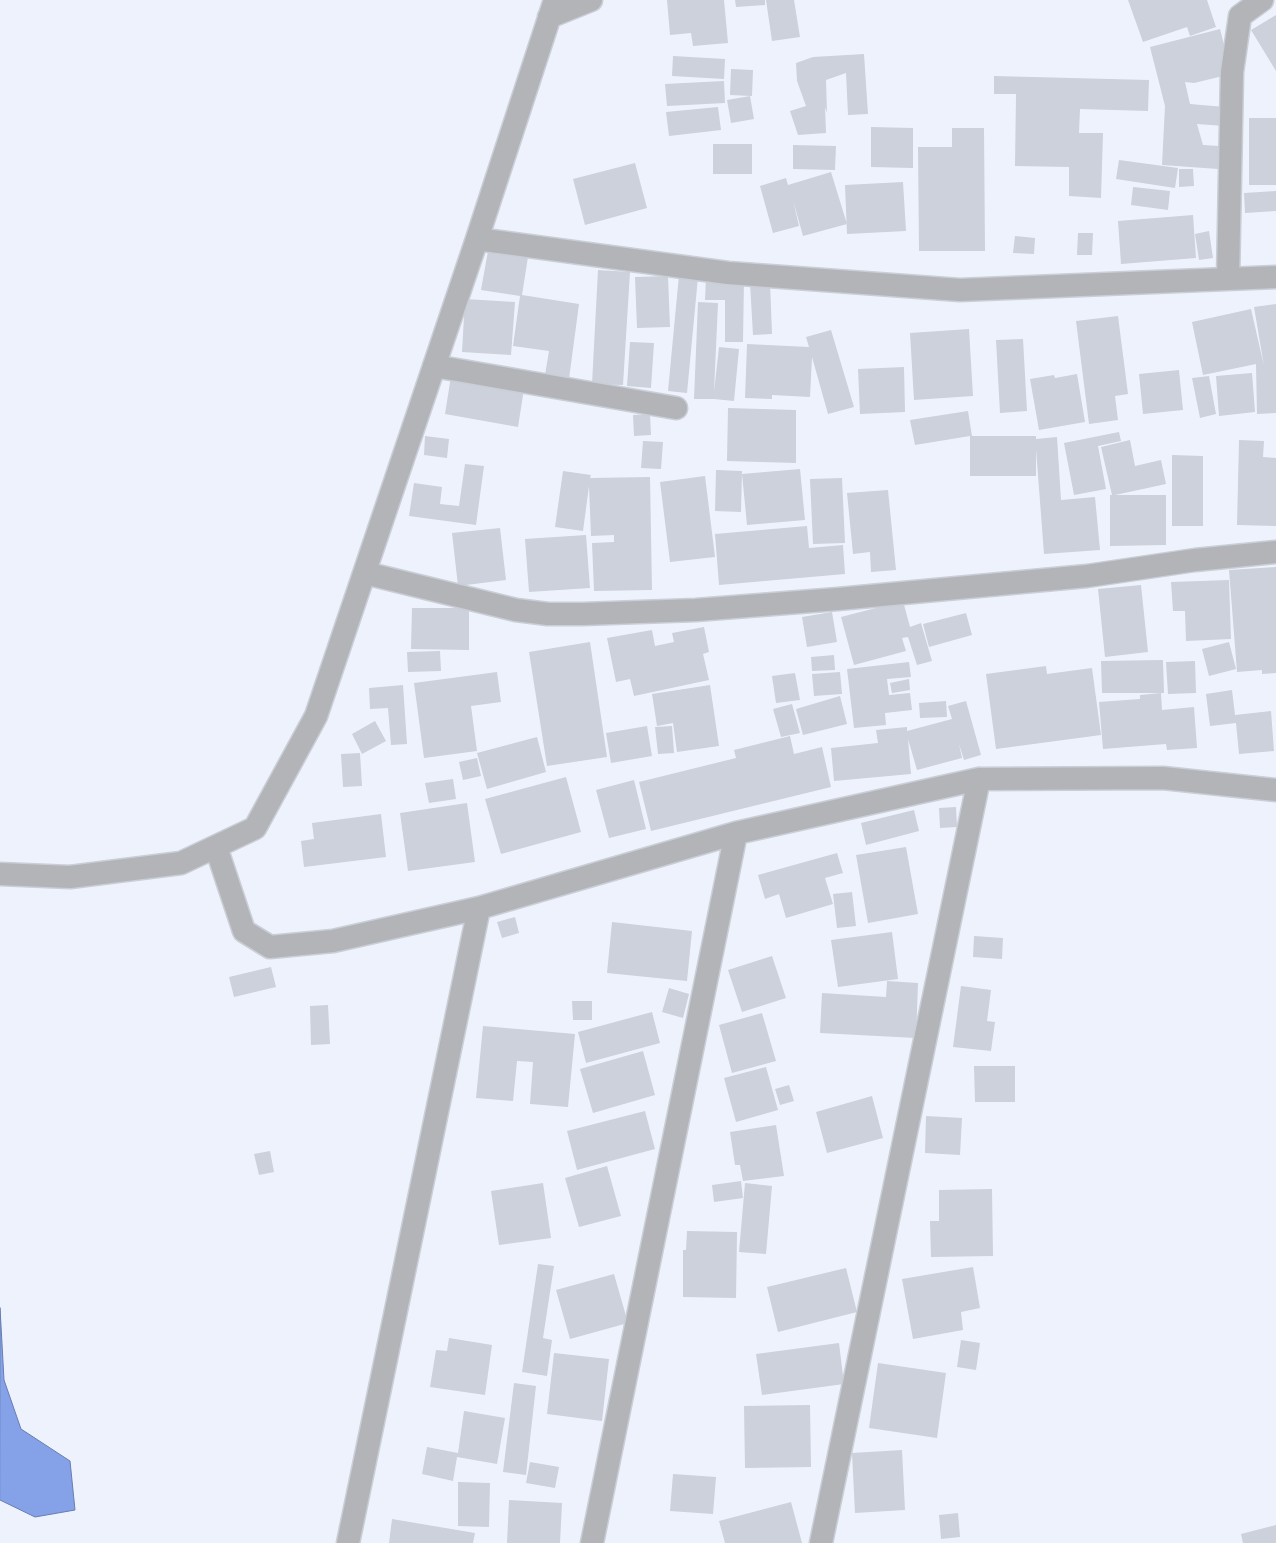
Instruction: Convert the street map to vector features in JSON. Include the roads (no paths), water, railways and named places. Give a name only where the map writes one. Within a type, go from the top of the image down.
[{"type":"street","points":[[0,874],[70,877],[181,863],[255,828],[316,716],[477,239],[552,8],[591,0]]},
{"type":"street","points":[[1228,279],[1232,72],[1240,16],[1262,0]]},
{"type":"street","points":[[477,239],[728,273],[960,290],[1276,278]]},
{"type":"street","points":[[434,366],[676,408]]},
{"type":"street","points":[[365,573],[516,610],[548,614],[582,614],[696,610],[878,595],[1087,576],[1195,560],[1276,552]]},
{"type":"street","points":[[216,847],[244,931],[270,947],[333,941],[479,908],[736,833],[979,779],[1162,778],[1276,790]]},
{"type":"street","points":[[821,1543],[979,779]]},
{"type":"street","points":[[592,1543],[736,833]]},
{"type":"street","points":[[348,1543],[479,908]]},
{"type":"water","points":[[0,1308],[4,1380],[21,1429],[70,1461],[75,1510],[35,1517],[0,1500]]}]
